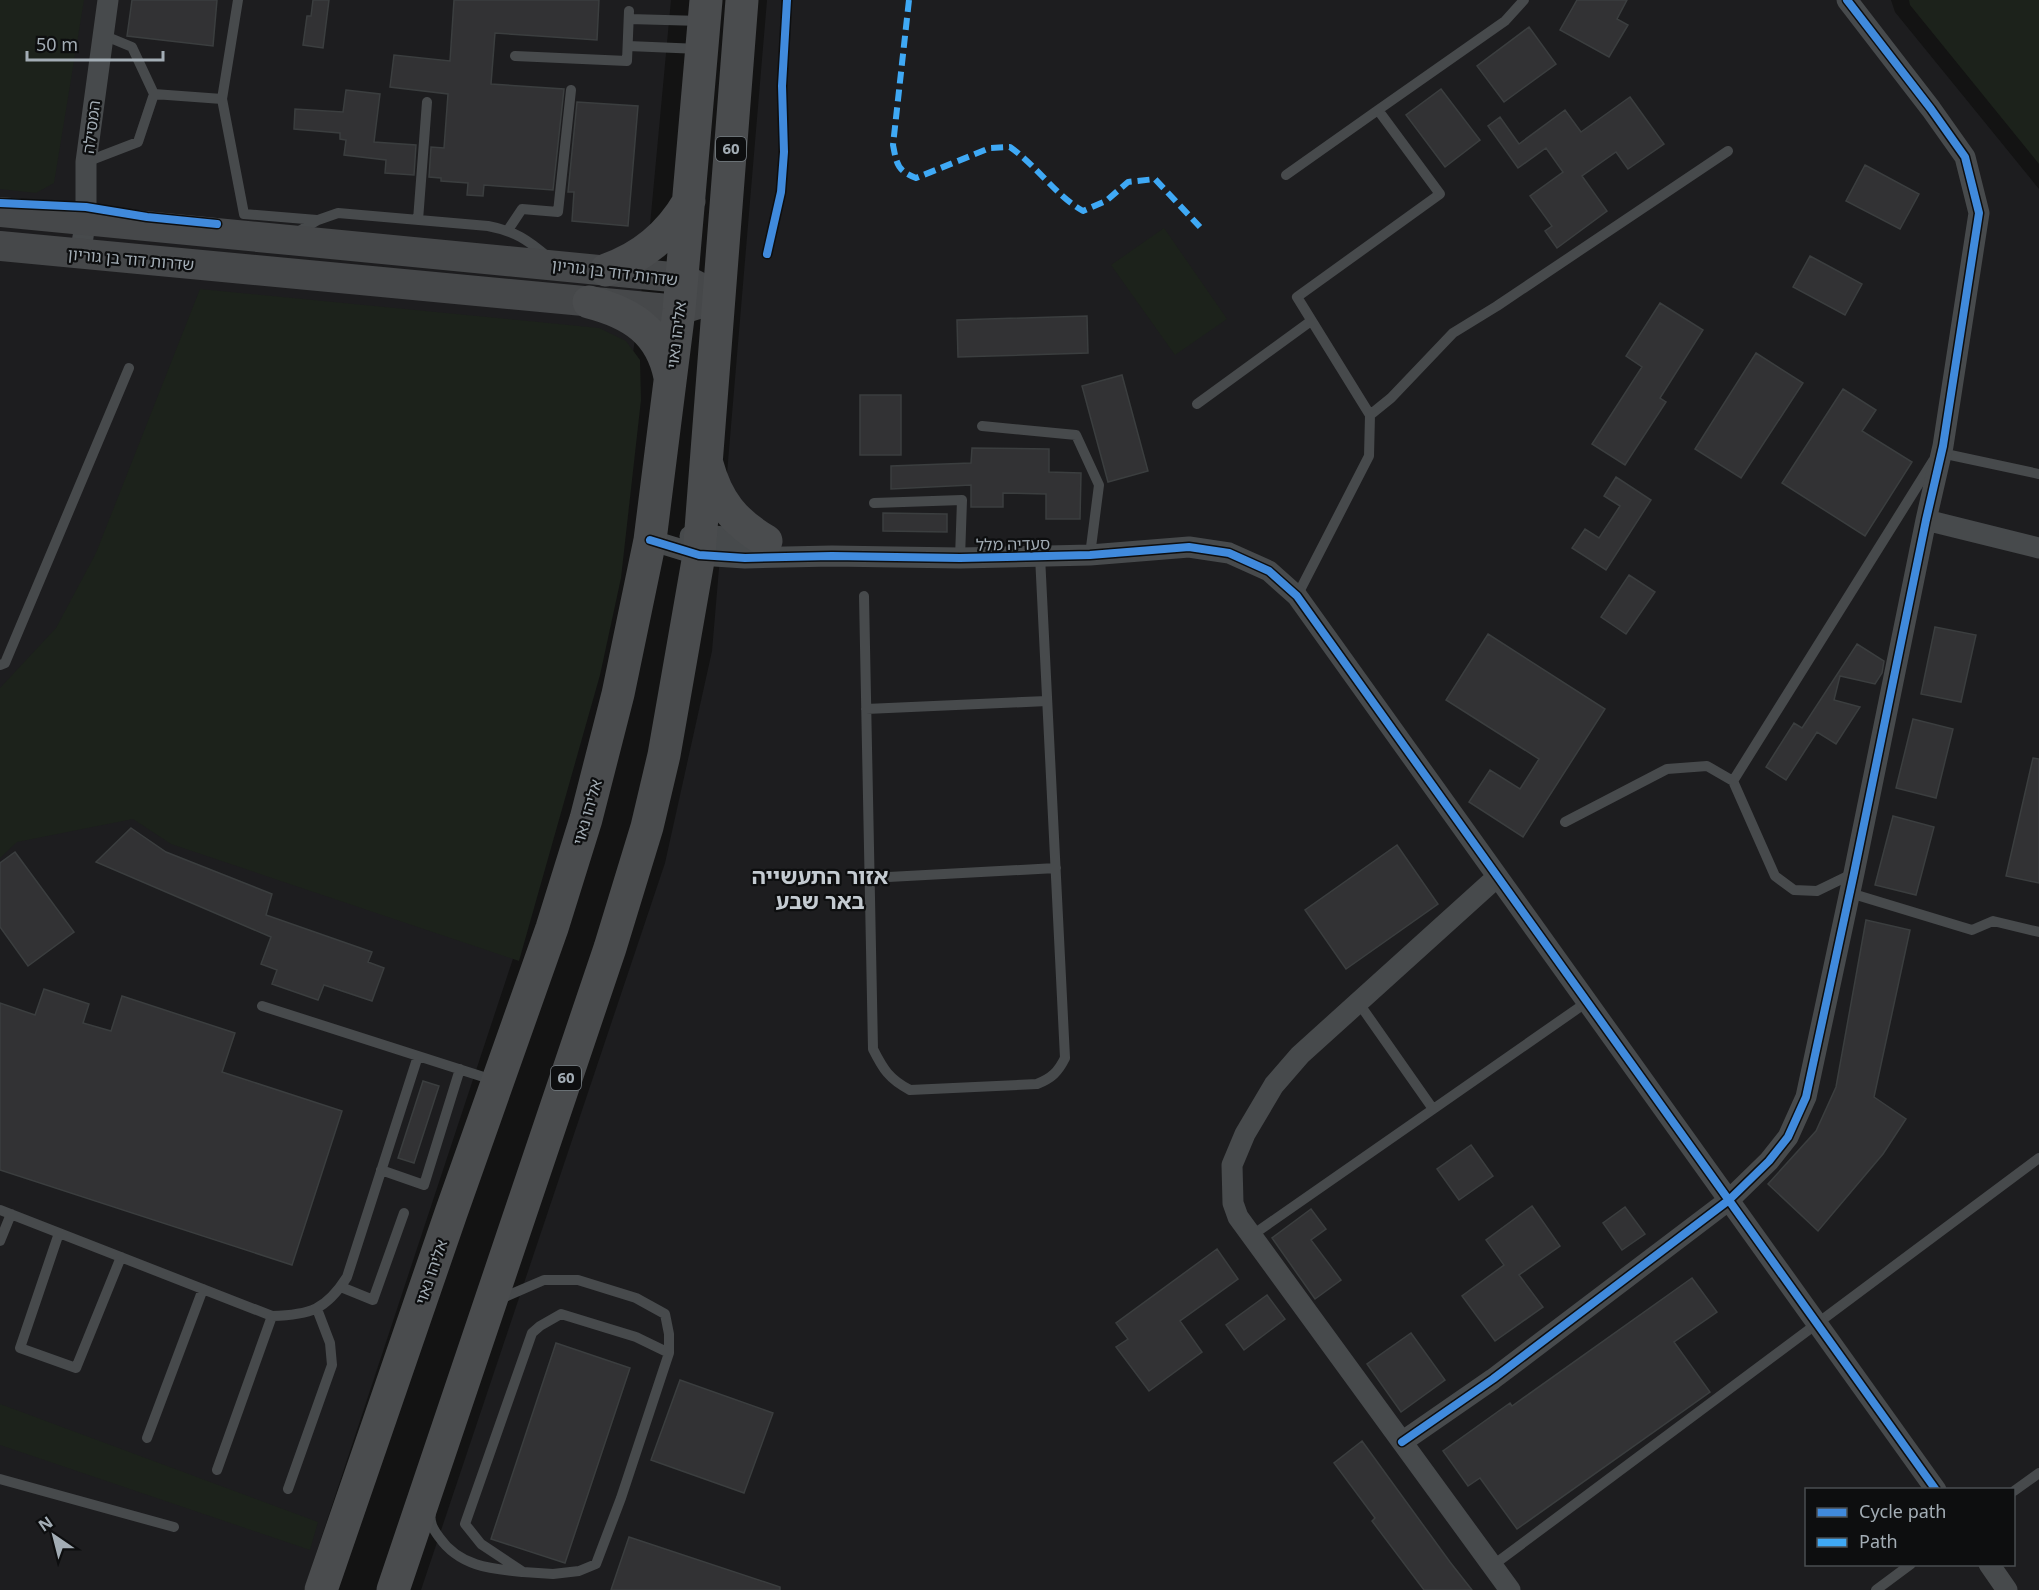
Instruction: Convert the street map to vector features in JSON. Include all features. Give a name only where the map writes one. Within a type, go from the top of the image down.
[{"type":"highway","name":"60","points":[[393,1590],[610,948],[647,827],[664,755],[700,545],[742,0]]},
{"type":"highway","name":"אליהו נאוי","points":[[321,1590],[552,928],[586,819],[618,694],[650,540],[680,310],[704,23]]},
{"type":"highway","points":[[606,270],[624,263],[657,241],[678,218],[688,201]]},
{"type":"highway","points":[[589,302],[616,310],[644,328],[662,350],[670,378]]},
{"type":"highway","points":[[706,458],[714,486],[730,513],[740,524],[766,541]]},
{"type":"main road","name":"שדרות דוד בן גוריון","points":[[0,212],[682,278],[720,298]]},
{"type":"main road","name":"שדרות דוד בן גוריון","points":[[0,246],[680,310],[720,298]]},
{"type":"street","name":"המסילה","points":[[80,254],[86,220],[86,162],[108,0]]},
{"type":"street","points":[[1402,1442],[1493,1379],[1729,1200],[1769,1161],[1788,1137],[1806,1097],[1942,450],[1979,213],[1965,157],[1931,109],[1846,0]]},
{"type":"street","points":[[1926,520],[2039,548]]},
{"type":"street","name":"סעדיה מלל","points":[[650,540],[700,545],[766,541],[832,556]]},
{"type":"street","name":"סעדיה מלל","points":[[700,545],[745,558],[832,556],[960,558],[1090,555],[1189,546],[1229,553],[1269,572],[1297,596],[1935,1488]]},
{"type":"street","points":[[1497,876],[1300,1055],[1274,1085],[1245,1134],[1232,1164],[1233,1203],[1238,1217],[1510,1590]]},
{"type":"street","points":[[1990,1566],[2007,1590]]},
{"type":"lane","points":[[237,0],[222,99],[244,214],[318,220]]},
{"type":"lane","points":[[1286,175],[1505,21],[1524,0]]},
{"type":"lane","points":[[515,56],[627,61],[629,15],[704,23]]},
{"type":"lane","points":[[628,46],[704,23]]},
{"type":"lane","points":[[86,162],[138,142],[154,94],[132,47],[103,35]]},
{"type":"lane","points":[[508,230],[522,209],[558,212],[571,90]]},
{"type":"lane","points":[[154,94],[222,99]]},
{"type":"lane","points":[[418,220],[427,102]]},
{"type":"lane","points":[[1297,596],[1369,456],[1370,415],[1297,297],[1440,194],[1378,111]]},
{"type":"lane","points":[[1370,415],[1390,398],[1453,333],[1728,151]]},
{"type":"lane","points":[[284,239],[318,220],[338,213],[418,220],[508,230],[523,237],[558,266]]},
{"type":"lane","points":[[1197,404],[1311,321]]},
{"type":"lane","points":[[0,665],[5,663],[129,368]]},
{"type":"lane","points":[[982,426],[1076,435],[1099,485],[1090,555]]},
{"type":"lane","points":[[1733,781],[1942,450],[2039,474]]},
{"type":"lane","points":[[874,503],[962,500],[960,558]]},
{"type":"lane","points":[[864,596],[873,1049],[884,1070],[897,1083],[910,1090],[1037,1084],[1049,1080],[1059,1071],[1065,1058],[1040,556]]},
{"type":"lane","points":[[866,709],[1047,701]]},
{"type":"lane","points":[[1565,822],[1667,769],[1707,766],[1733,781],[1775,876],[1794,890],[1816,891],[1852,883],[1972,930],[1993,921],[2039,932]]},
{"type":"lane","points":[[870,878],[1056,868]]},
{"type":"lane","points":[[1358,1002],[1433,1109]]},
{"type":"lane","points":[[1251,1236],[1587,1002]]},
{"type":"lane","points":[[262,1006],[498,1081]]},
{"type":"lane","points":[[0,1241],[5,1212],[273,1316],[296,1315],[317,1309],[335,1296],[347,1277],[418,1056]]},
{"type":"lane","points":[[381,1170],[424,1185],[460,1069]]},
{"type":"lane","points":[[1492,1566],[2039,1158]]},
{"type":"lane","points":[[341,1287],[373,1300],[404,1213]]},
{"type":"lane","points":[[59,1233],[20,1348],[76,1368],[121,1257]]},
{"type":"lane","points":[[444,1436],[429,1520],[436,1533],[451,1551],[474,1565],[522,1572],[553,1574],[579,1571],[596,1564],[621,1498],[669,1353],[669,1334],[665,1314],[636,1298],[578,1280],[544,1280],[502,1297],[488,1308]]},
{"type":"lane","points":[[147,1438],[203,1289]]},
{"type":"lane","points":[[288,1489],[332,1365],[330,1343],[317,1309]]},
{"type":"lane","points":[[522,1572],[481,1544],[465,1524],[532,1333],[561,1314],[636,1337],[669,1353]]},
{"type":"lane","points":[[217,1470],[273,1316]]},
{"type":"lane","points":[[2015,1490],[2039,1473]]},
{"type":"lane","points":[[0,1479],[174,1527]]},
{"type":"lane","points":[[1876,1590],[1908,1566]]},
{"type":"shaded area","points":[[0,0],[671,0],[649,236],[592,654],[545,862],[304,1590],[0,1590]]},
{"type":"shaded area","points":[[0,0],[84,0],[54,183],[36,193],[0,189]]},
{"type":"shaded area","points":[[767,0],[1891,0],[1895,12],[2039,189],[2039,1590],[421,1590],[665,863],[712,651]]},
{"type":"shaded area","points":[[1909,0],[2039,0],[2039,164],[1910,5]]},
{"type":"shaded area","points":[[1164,228],[1227,319],[1175,355],[1111,265]]},
{"type":"shaded area","points":[[200,289],[599,328],[626,341],[640,360],[641,400],[621,578],[600,675],[519,961],[171,844],[133,819],[17,842],[0,858],[0,688],[56,628],[96,553]]},
{"type":"shaded area","points":[[0,1404],[318,1522],[310,1550],[0,1445]]},
{"type":"building","points":[[132,0],[217,0],[213,46],[127,36]]},
{"type":"building","points":[[313,0],[329,0],[323,48],[303,45],[307,16],[311,16]]},
{"type":"building","points":[[454,0],[599,0],[597,40],[495,33],[491,84],[564,89],[553,190],[484,185],[483,196],[467,195],[468,183],[441,181],[441,178],[429,177],[431,147],[444,148],[448,94],[390,87],[394,55],[450,61]]},
{"type":"building","points":[[1577,0],[1627,0],[1617,19],[1628,25],[1609,57],[1560,30]]},
{"type":"building","points":[[1529,27],[1556,64],[1504,102],[1477,66]]},
{"type":"building","points":[[1441,89],[1480,140],[1445,167],[1406,115]]},
{"type":"building","points":[[346,90],[380,94],[374,142],[416,145],[414,175],[385,173],[386,160],[344,155],[346,140],[340,139],[340,133],[294,129],[295,109],[343,112]]},
{"type":"building","points":[[1630,97],[1664,144],[1628,169],[1616,152],[1582,176],[1607,211],[1557,248],[1545,231],[1552,226],[1530,196],[1563,172],[1546,148],[1518,168],[1488,126],[1500,117],[1519,144],[1565,110],[1581,132]]},
{"type":"building","points":[[577,102],[638,106],[628,226],[572,221],[574,192],[568,192]]},
{"type":"building","points":[[1865,165],[1919,194],[1900,229],[1846,201]]},
{"type":"building","points":[[1810,256],[1862,284],[1845,315],[1793,287]]},
{"type":"building","points":[[1660,303],[1703,330],[1660,398],[1666,402],[1625,465],[1592,444],[1642,367],[1626,356]]},
{"type":"building","points":[[1087,316],[1088,353],[958,357],[957,320]]},
{"type":"building","points":[[1756,353],[1803,383],[1741,478],[1695,449]]},
{"type":"building","points":[[1122,375],[1148,471],[1108,482],[1082,386]]},
{"type":"building","points":[[1843,389],[1876,410],[1862,431],[1912,462],[1865,536],[1782,483]]},
{"type":"building","points":[[860,395],[901,395],[901,455],[860,455]]},
{"type":"building","points":[[972,448],[1049,449],[1049,472],[1081,473],[1080,519],[1046,519],[1046,494],[1003,493],[1003,507],[971,507],[971,485],[891,489],[891,466],[971,463]]},
{"type":"building","points":[[1616,477],[1651,500],[1606,570],[1572,548],[1585,529],[1599,538],[1620,506],[1604,496]]},
{"type":"building","points":[[883,513],[947,514],[947,532],[883,531]]},
{"type":"building","points":[[1629,575],[1655,592],[1626,634],[1601,617]]},
{"type":"building","points":[[1935,627],[1976,635],[1961,702],[1921,694]]},
{"type":"building","points":[[1488,634],[1605,709],[1523,837],[1469,802],[1490,770],[1520,789],[1539,759],[1446,700]]},
{"type":"building","points":[[1857,644],[1884,661],[1882,673],[1875,684],[1840,676],[1834,700],[1860,707],[1836,744],[1817,732],[1786,780],[1766,767],[1794,723],[1802,728]]},
{"type":"building","points":[[1913,719],[1953,729],[1936,798],[1896,788]]},
{"type":"building","points":[[2033,758],[2039,759],[2039,883],[2006,876]]},
{"type":"building","points":[[1893,816],[1934,827],[1916,895],[1875,885]]},
{"type":"building","points":[[131,828],[166,852],[272,894],[266,915],[372,952],[368,962],[384,968],[372,1001],[324,985],[318,1000],[272,984],[277,970],[261,964],[271,937],[96,862]]},
{"type":"building","points":[[1397,845],[1438,904],[1346,969],[1305,910]]},
{"type":"building","points":[[15,852],[74,932],[28,966],[0,927],[0,863]]},
{"type":"building","points":[[1866,920],[1910,930],[1874,1097],[1906,1119],[1883,1154],[1818,1231],[1768,1184],[1816,1131],[1836,1087]]},
{"type":"building","points":[[44,989],[89,1004],[83,1023],[111,1031],[122,996],[235,1033],[222,1072],[342,1111],[292,1265],[0,1170],[0,1003],[35,1015]]},
{"type":"building","points":[[423,1081],[439,1086],[414,1163],[398,1158]]},
{"type":"building","points":[[1471,1145],[1493,1176],[1459,1200],[1437,1169]]},
{"type":"building","points":[[1532,1206],[1560,1246],[1519,1275],[1543,1307],[1495,1341],[1462,1296],[1504,1265],[1486,1240]]},
{"type":"building","points":[[1625,1207],[1645,1234],[1622,1250],[1603,1223]]},
{"type":"building","points":[[1311,1209],[1326,1229],[1311,1240],[1341,1280],[1315,1299],[1272,1238]]},
{"type":"building","points":[[1217,1249],[1238,1279],[1180,1321],[1202,1352],[1149,1391],[1116,1347],[1128,1339],[1116,1323]]},
{"type":"building","points":[[1692,1278],[1717,1312],[1674,1342],[1710,1392],[1517,1529],[1480,1478],[1468,1486],[1443,1451],[1510,1403],[1512,1406]]},
{"type":"building","points":[[1267,1295],[1285,1319],[1244,1350],[1226,1325]]},
{"type":"building","points":[[1411,1333],[1445,1380],[1401,1412],[1367,1364]]},
{"type":"building","points":[[556,1343],[630,1368],[565,1563],[491,1539]]},
{"type":"building","points":[[680,1380],[773,1413],[744,1493],[651,1460]]},
{"type":"building","points":[[1362,1441],[1472,1590],[1424,1590],[1372,1521],[1375,1518],[1334,1463]]},
{"type":"building","points":[[629,1537],[780,1587],[780,1590],[611,1590]]},
{"type":"marked path","points":[[909,0],[893,145],[901,169],[916,178],[990,148],[1010,147],[1064,197],[1083,211],[1106,201],[1128,182],[1155,179],[1200,227]]},
{"type":"cycle path","points":[[767,254],[781,192],[784,152],[782,86],[787,0]]},
{"type":"cycle path","points":[[1402,1442],[1493,1379],[1729,1200],[1769,1161],[1788,1137],[1806,1097],[1943,446],[1979,213],[1965,157],[1847,0]]},
{"type":"cycle path","points":[[0,203],[86,207],[147,217],[217,224]]},
{"type":"cycle path","points":[[650,540],[699,555],[745,558],[832,556],[960,558],[1090,555],[1189,547],[1229,553],[1269,571],[1297,596],[1935,1488]]},
{"type":"district","name":"אזור התעשייה באר שבע","points":[[820,888]]}]
